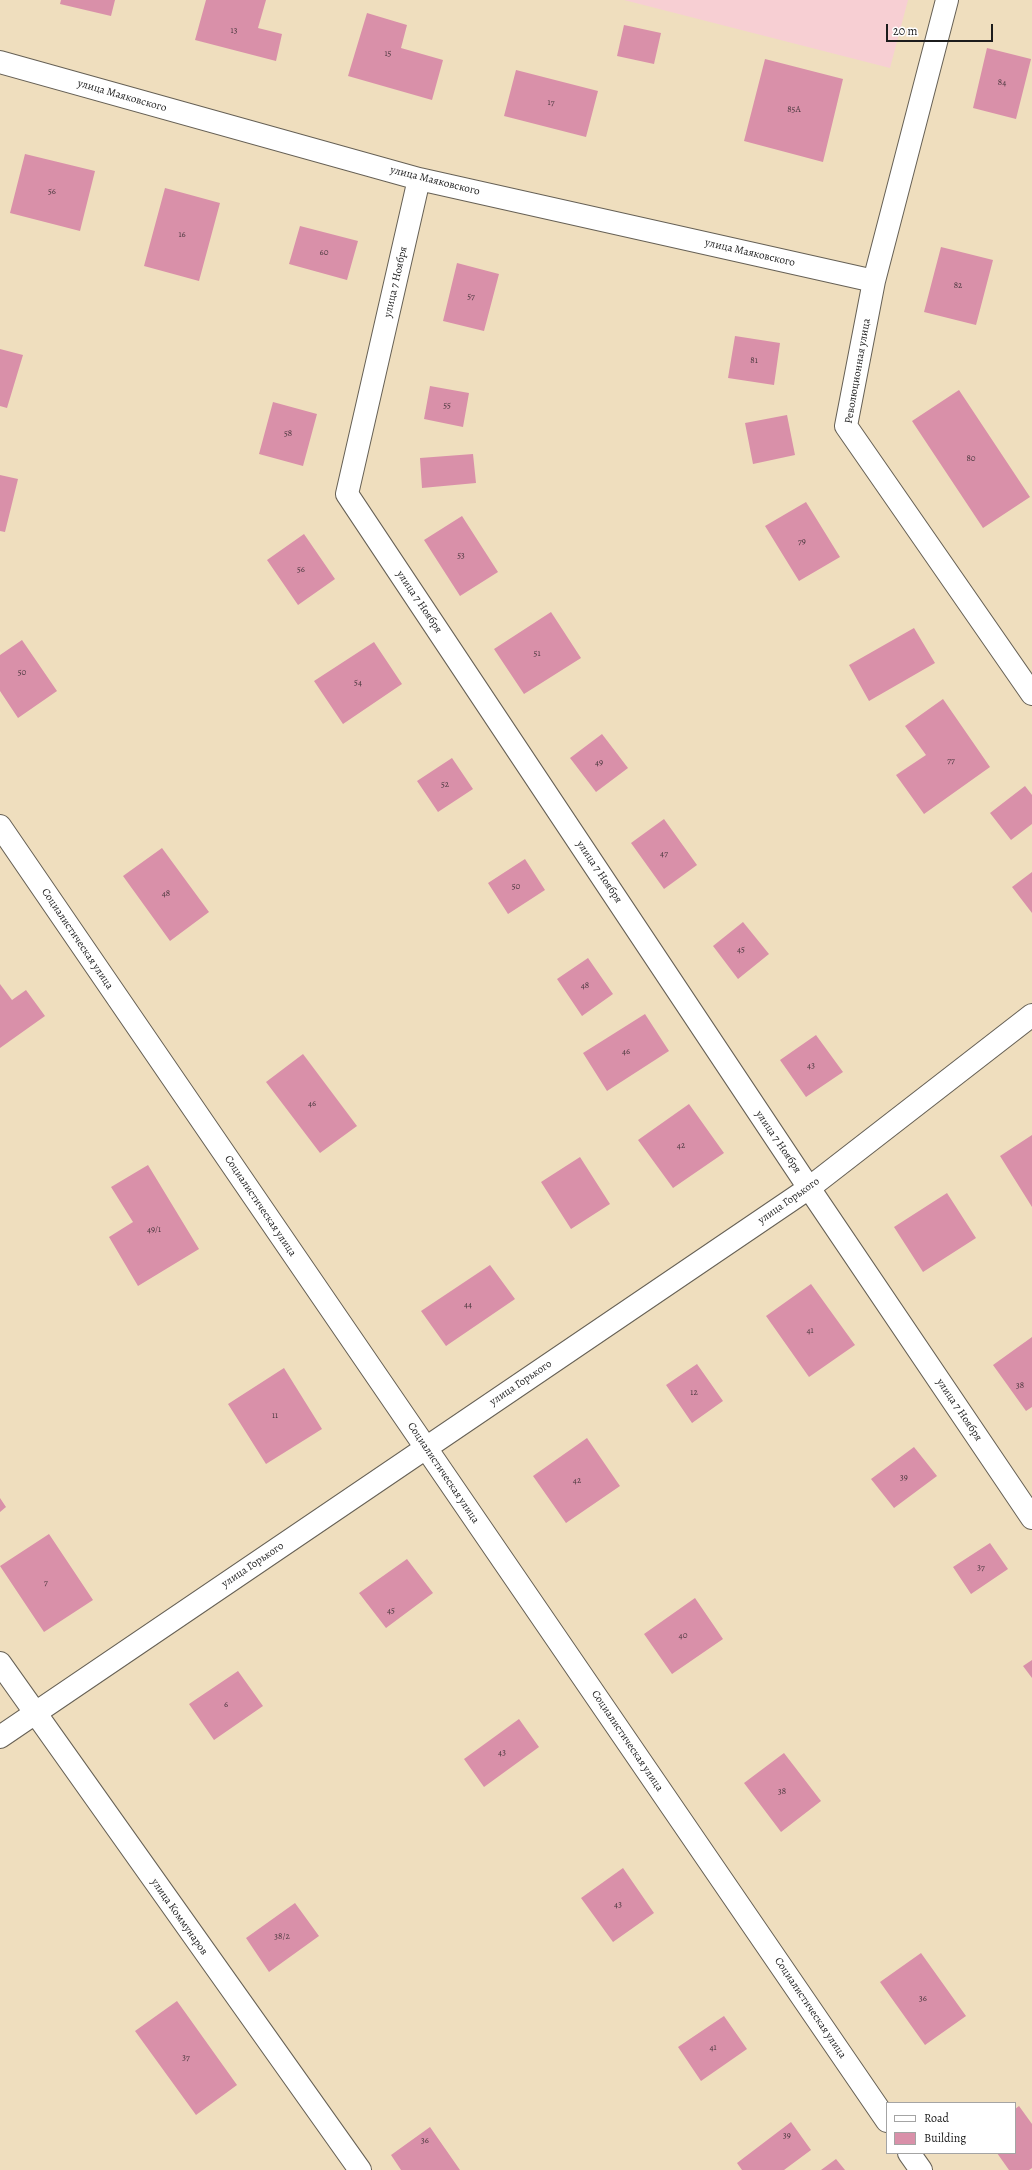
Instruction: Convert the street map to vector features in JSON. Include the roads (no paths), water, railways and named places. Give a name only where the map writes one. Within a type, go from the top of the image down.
[{"type":"street","name":"Революционная улица","points":[[948,0],[874,281],[846,426],[1032,694]]},
{"type":"street","name":"улица Маяковского","points":[[0,62],[419,179],[874,281]]},
{"type":"street","name":"улица 7 Ноября","points":[[419,179],[347,494],[809,1188],[1032,1518]]},
{"type":"street","name":"Социалистическая улица","points":[[0,826],[886,2120]]},
{"type":"street","name":"улица Горького","points":[[0,1738],[809,1188],[1032,1015]]},
{"type":"street","name":"улица Коммунаров","points":[[0,1662],[360,2170]]},
{"type":"street","points":[[910,2154],[921,2170]]}]
